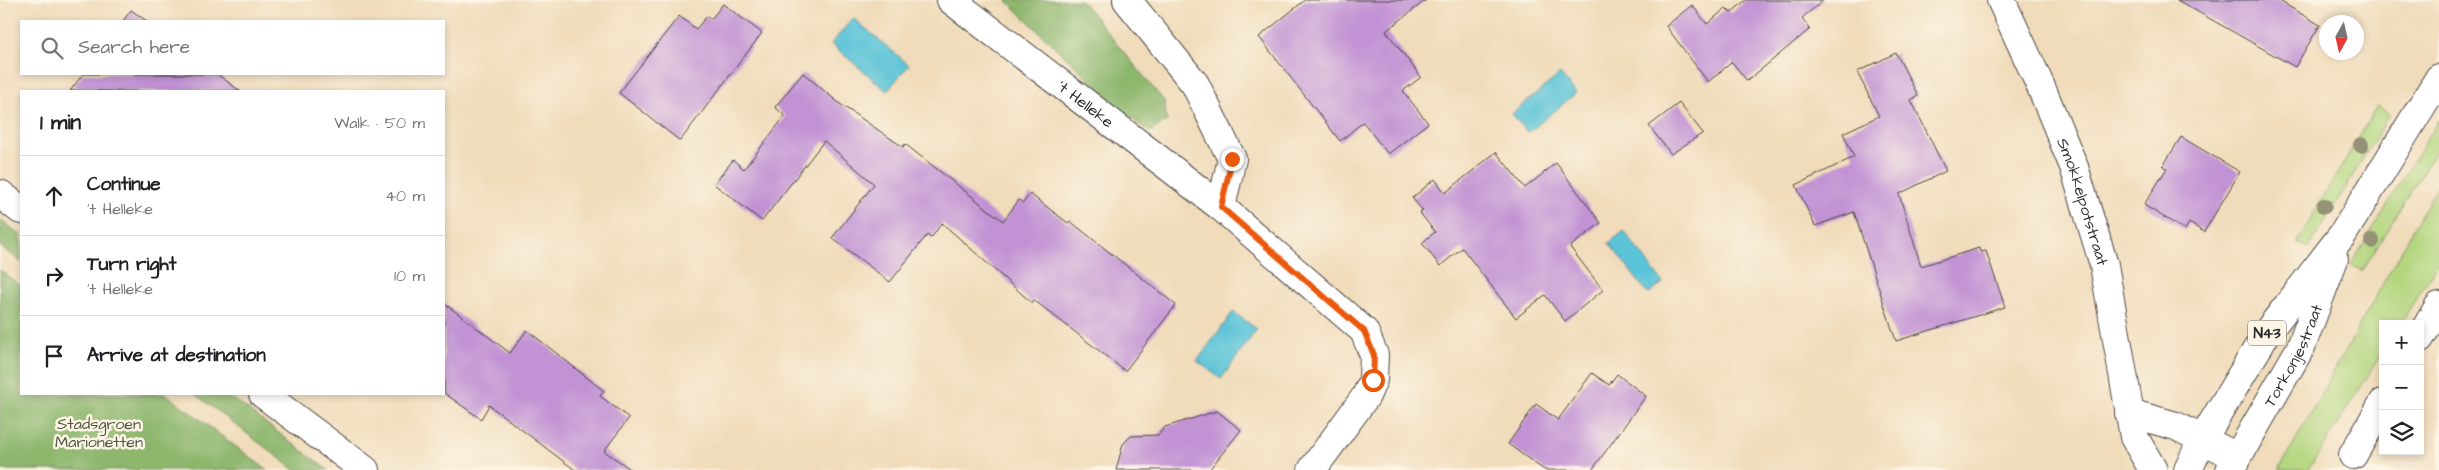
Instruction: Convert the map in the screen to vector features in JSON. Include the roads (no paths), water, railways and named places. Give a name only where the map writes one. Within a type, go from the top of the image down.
[{"type":"street","name":"'t Helleke","points":[[951,0],[1221,207],[1364,331],[1374,355],[1373,380],[1366,396],[1312,470]]},
{"type":"street","points":[[1127,0],[1195,84],[1232,159],[1221,207]]},
{"type":"street","name":"Smokkelpotstraat","points":[[2001,0],[2041,87],[2074,167],[2104,264],[2129,413],[2136,442],[2153,470]]},
{"type":"street","name":"Torkonjestraat","points":[[2188,470],[2202,440],[2268,331],[2343,234],[2439,78]]},
{"type":"street","points":[[0,194],[20,209]]},
{"type":"street","name":"Torkonjestraat","points":[[2234,463],[2301,347],[2343,234]]},
{"type":"street","points":[[2424,331],[2439,306]]},
{"type":"street","points":[[264,395],[366,470]]},
{"type":"street","points":[[2353,455],[2379,410]]},
{"type":"street","points":[[2129,413],[2176,426],[2202,440],[2234,463]]},
{"type":"water","points":[[853,18],[909,65],[887,91],[831,44]]},
{"type":"water","points":[[1560,74],[1576,93],[1528,133],[1512,114]]},
{"type":"water","points":[[1624,231],[1663,283],[1648,294],[1609,243]]},
{"type":"water","points":[[1233,312],[1257,329],[1221,379],[1197,361]]},
{"type":"park label","name":"Stadsgroen Marionetten","points":[[99,432]]}]
